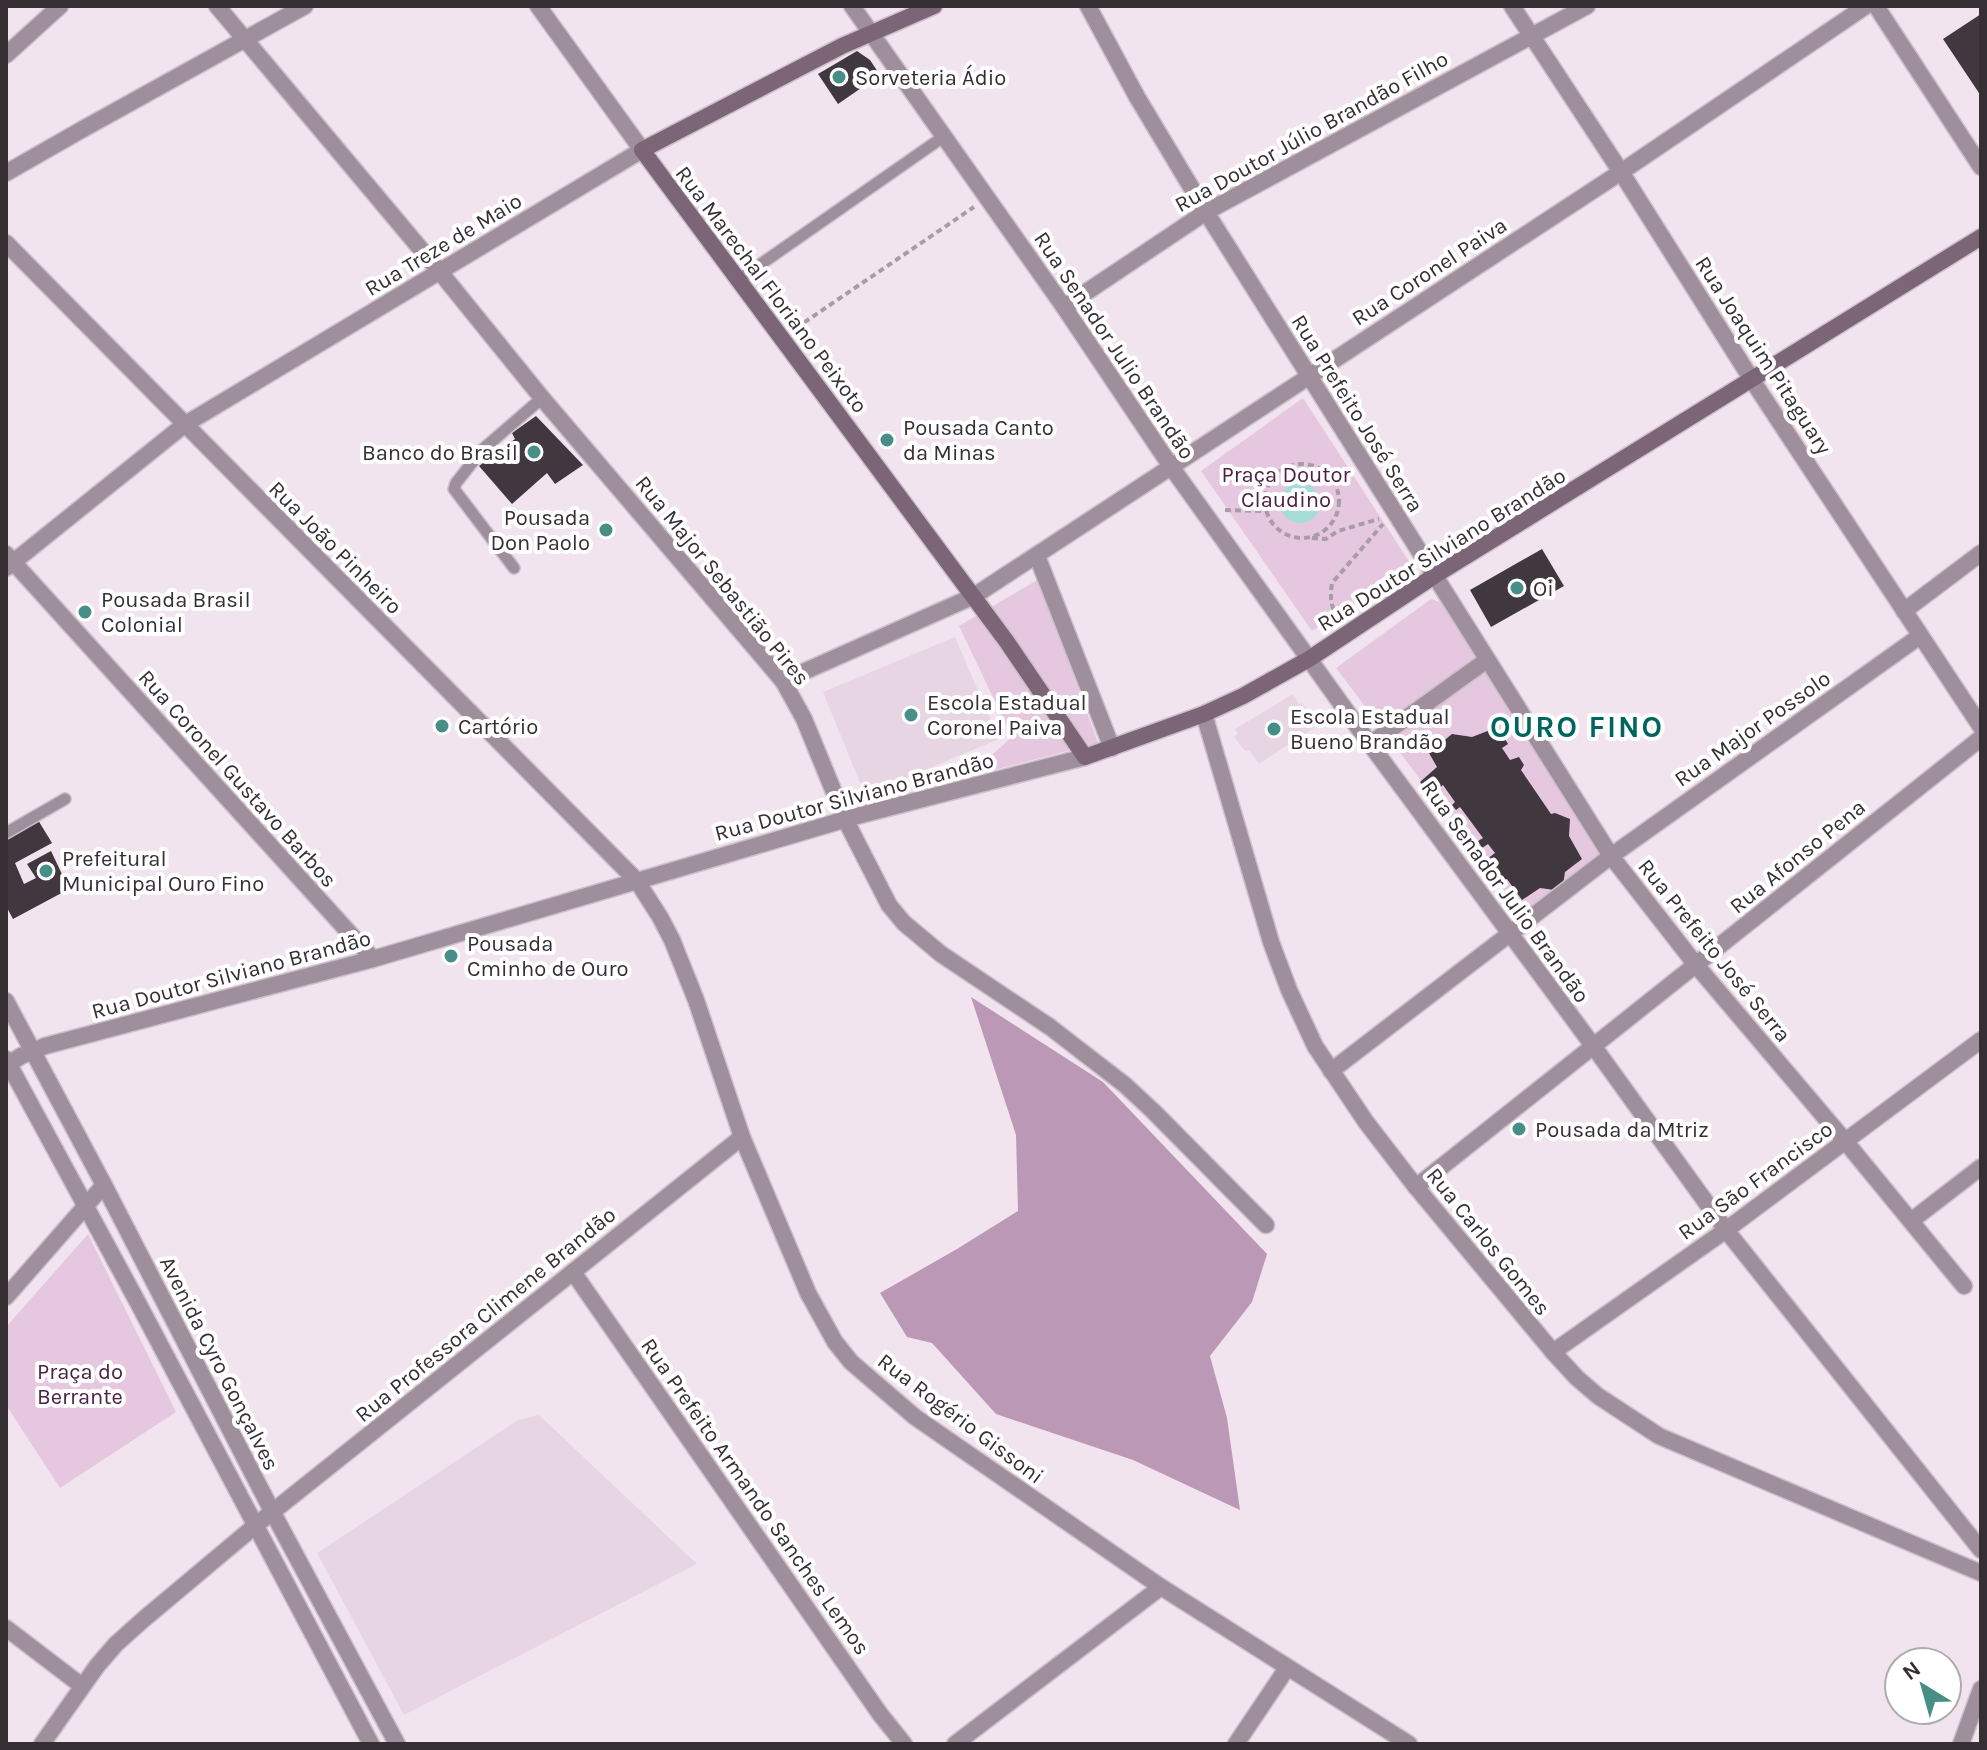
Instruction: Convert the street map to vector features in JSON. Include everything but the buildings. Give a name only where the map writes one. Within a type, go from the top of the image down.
[{"type":"street","points":[[6,55],[60,6]]},
{"type":"street","name":"Rua Major Sebastião Pires","points":[[217,6],[542,398],[783,681],[804,719],[845,819],[889,905],[904,923],[941,954],[1050,1027],[1125,1085],[1266,1225]]},
{"type":"street","points":[[6,173],[305,6]]},
{"type":"street","name":"Rua Marechal Floriano Peixoto","points":[[538,6],[974,596],[1085,757]]},
{"type":"street","name":"Rua Senador Julio Brandão","points":[[852,6],[1064,307],[1172,468],[1370,744],[1726,1230],[1981,1550]]},
{"type":"street","name":"Rua Treze de Maio","points":[[8,562],[184,425],[642,150],[871,33],[934,6]]},
{"type":"street","name":"Rua Prefeito José Serra","points":[[1088,6],[1137,97],[1206,212],[1611,856],[1696,965],[1964,1286]]},
{"type":"street","name":"Rua Joaquim Pitaguary","points":[[1512,6],[1752,380],[1981,727]]},
{"type":"street","name":"Rua Doutor Júlio Brandão Filho","points":[[1064,307],[1206,212],[1587,6]]},
{"type":"street","name":"Rua Coronel Paiva","points":[[783,681],[974,596],[1621,172],[1866,6]]},
{"type":"street","points":[[1876,6],[1981,167]]},
{"type":"street","name":"Rua Doutor Silviano Brandão","points":[[7,1063],[32,1051],[373,959],[845,819],[1085,757],[1204,714],[1309,659],[1434,576],[1981,237]]},
{"type":"street","name":"Rua João Pinheiro","points":[[6,243],[637,881]]},
{"type":"street","points":[[1904,611],[1981,553]]},
{"type":"street","points":[[1037,556],[1112,748]]},
{"type":"street","name":"Rua Coronel Gustavo Barbos","points":[[8,562],[373,959]]},
{"type":"street","name":"Rua Major Possolo","points":[[1331,1071],[1611,856],[1920,636]]},
{"type":"street","points":[[1370,744],[1487,660]]},
{"type":"street","name":"Rua Carlos Gomes","points":[[1204,714],[1271,942],[1301,1018],[1331,1071],[1416,1187],[1553,1352],[1598,1396],[1659,1436],[1981,1573]]},
{"type":"street","name":"Rua Afonso Pena","points":[[1416,1187],[1981,738]]},
{"type":"street","name":"Rua Rogério Gissoni","points":[[637,881],[677,952],[742,1137],[808,1293],[835,1342],[851,1362],[915,1417],[1161,1587],[1409,1744]]},
{"type":"street","name":"Avenida Cyro Gonçalves","points":[[6,1001],[397,1744]]},
{"type":"street","name":"Rua São Francisco","points":[[1553,1352],[1726,1230],[1981,1040]]},
{"type":"street","name":"Avenida Cyro Gonçalves","points":[[7,1063],[86,1205],[371,1744]]},
{"type":"street","name":"Rua Professora Climene Brandão","points":[[42,1744],[116,1644],[256,1525],[742,1137]]},
{"type":"street","points":[[1911,1221],[1981,1167]]},
{"type":"street","points":[[6,1297],[104,1185]]},
{"type":"street","name":"Rua Prefeito Armando Sanches Lemos","points":[[573,1272],[904,1744]]},
{"type":"street","points":[[955,1744],[1161,1587]]},
{"type":"street","points":[[6,1628],[82,1686]]},
{"type":"street","points":[[1236,1744],[1287,1668]]},
{"type":"street","points":[[347,1695],[366,1685]]},
{"type":"street","points":[[1961,1744],[1981,1689]]},
{"type":"lane","points":[[738,280],[943,137]]},
{"type":"lane","points":[[514,568],[454,489],[482,450],[542,398]]},
{"type":"lane","points":[[6,833],[65,799]]},
{"type":"path","points":[[781,338],[988,198]]},
{"type":"path","points":[[1309,538],[1329,527],[1336,517],[1339,493],[1334,481],[1314,465],[1288,466],[1269,483],[1265,495],[1269,519],[1285,535],[1297,539],[1326,539],[1338,531],[1393,513]]},
{"type":"path","points":[[1202,509],[1266,511]]},
{"type":"path","points":[[1351,631],[1334,612],[1330,594],[1332,583],[1393,513]]},
{"type":"shaded area","points":[[1300,483],[1314,489],[1320,503],[1314,517],[1300,523],[1286,517],[1280,503],[1286,489]]},
{"type":"shaded area","name":"Escola Estadual Coronel Paiva","points":[[955,637],[999,739],[865,795],[823,692]]},
{"type":"shaded area","name":"Escola Estadual Bueno Brandão","points":[[1293,694],[1309,712],[1306,715],[1314,728],[1259,764],[1234,737],[1238,734],[1235,729]]},
{"type":"shaded area","points":[[971,997],[1103,1082],[1267,1254],[1252,1302],[1210,1356],[1227,1418],[1240,1510],[1133,1460],[996,1414],[932,1343],[907,1337],[880,1293],[1018,1211],[1016,1135]]},
{"type":"shaded area","points":[[539,1415],[697,1564],[404,1715],[317,1553],[518,1420]]},
{"type":"green space","name":"Praça Doutor Claudino","points":[[1303,398],[1414,569],[1312,631],[1201,471]]},
{"type":"green space","points":[[1039,579],[1098,743],[967,777],[1012,737],[959,626]]},
{"type":"green space","points":[[1431,599],[1442,603],[1603,853],[1522,914],[1336,668]]},
{"type":"green space","name":"Praça do Berrante","points":[[88,1234],[176,1412],[60,1488],[6,1405],[6,1327]]},
{"type":"place","name":"Sorveteria Ádio","points":[[839,77]]},
{"type":"place","name":"Pousada Canto da Minas","points":[[887,440]]},
{"type":"place","name":"Banco do Brasil","points":[[534,452]]},
{"type":"place","name":"Pousada Don Paolo","points":[[606,530]]},
{"type":"place","name":"Oi","points":[[1517,588]]},
{"type":"place","name":"Pousada Brasil Colonial","points":[[85,612]]},
{"type":"place","name":"Escola Estadual Coronel Paiva","points":[[911,715]]},
{"type":"place","name":"Cartório","points":[[442,726]]},
{"type":"place","name":"Escola Estadual Bueno Brandão","points":[[1274,729]]},
{"type":"place","name":"Prefeitural Municipal Ouro Fino","points":[[46,871]]},
{"type":"place","name":"Pousada Cminho de Ouro","points":[[451,956]]},
{"type":"place","name":"Pousada da Mtriz","points":[[1519,1129]]},
{"type":"district","name":"OURO FINO","points":[[1577,727]]}]
